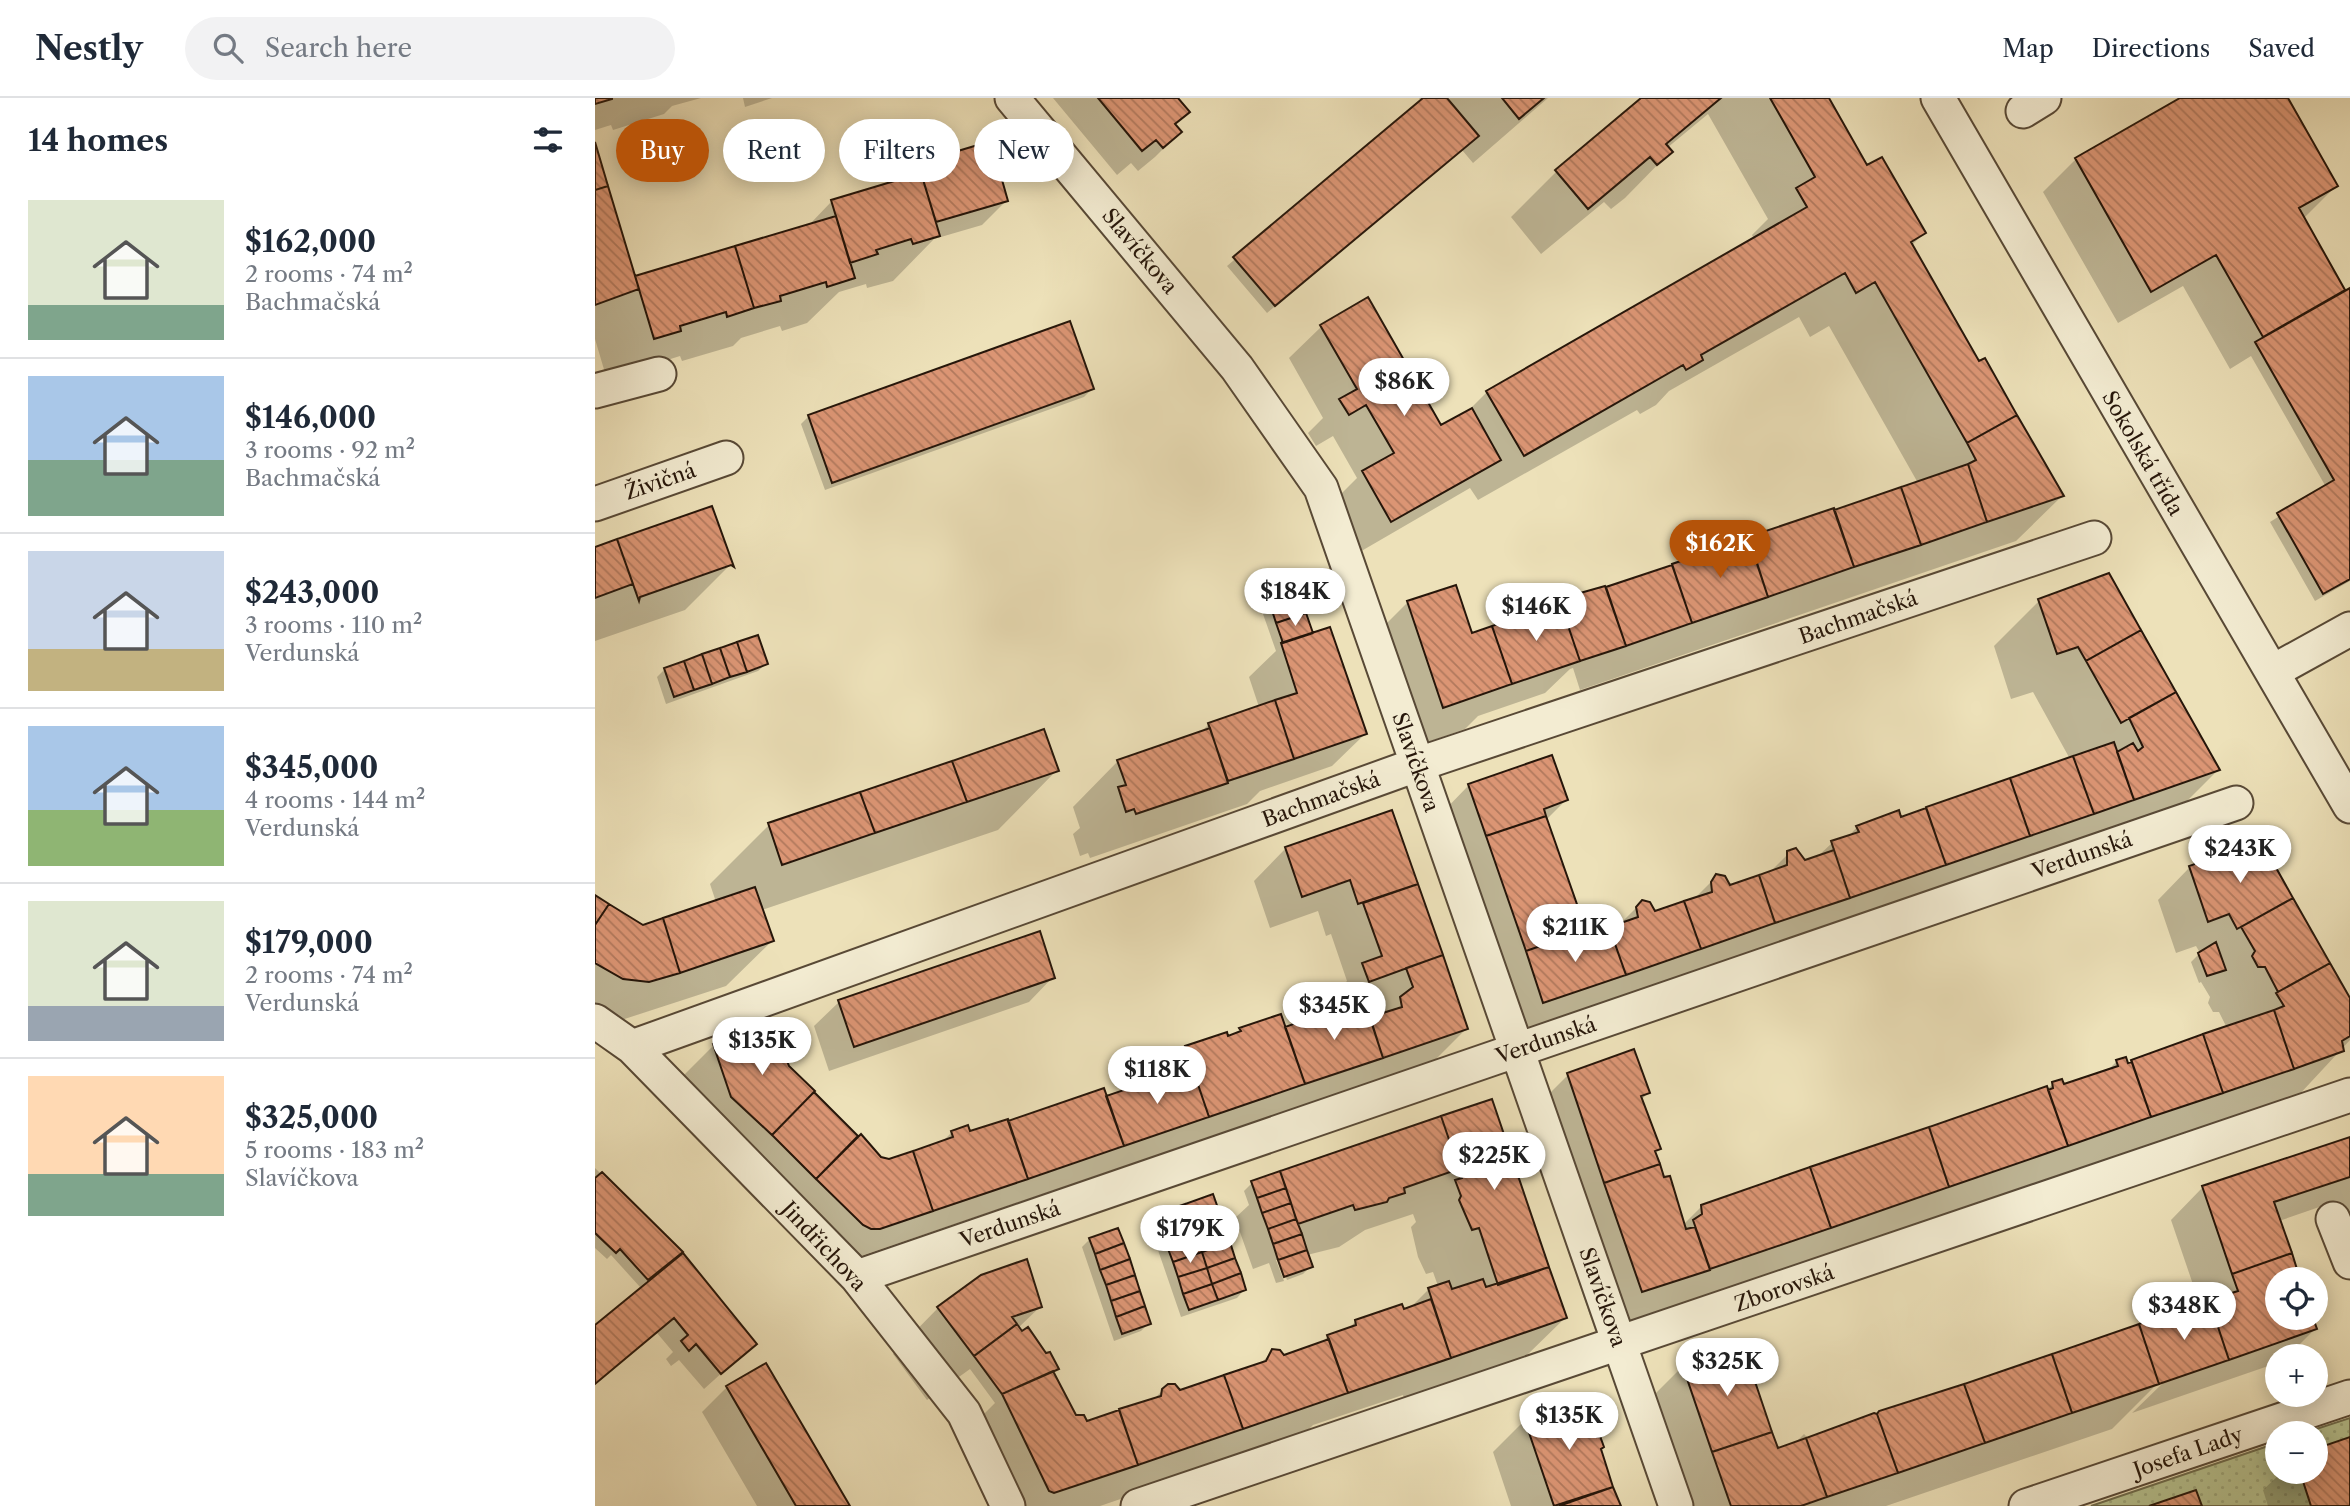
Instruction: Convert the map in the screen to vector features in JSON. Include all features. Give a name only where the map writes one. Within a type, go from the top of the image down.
[{"type":"street","name":"Slavíčkova","points":[[1012,98],[1237,368],[1321,488],[1676,1506]]},
{"type":"street","name":"Sokolská třída","points":[[1938,98],[2350,806]]},
{"type":"street","points":[[595,391],[659,374]]},
{"type":"street","name":"Živičná","points":[[595,504],[726,458]]},
{"type":"street","name":"Bachmačská","points":[[632,1047],[1416,765],[2094,538]]},
{"type":"street","points":[[2272,672],[2350,629]]},
{"type":"street","name":"Verdunská","points":[[857,1277],[2236,803]]},
{"type":"street","name":"Jindřichova","points":[[595,1021],[632,1047],[857,1277],[964,1413],[1008,1506]]},
{"type":"street","name":"Zborovská","points":[[1138,1506],[2350,1095]]},
{"type":"street","points":[[2333,1219],[2350,1262]]},
{"type":"street","name":"Josefa Lady","points":[[2026,1506],[2350,1397]]},
{"type":"green space","points":[[2350,1418],[2350,1506],[2091,1506],[2265,1447],[2265,1484],[2328,1484],[2328,1425]]},
{"type":"building","points":[[595,98],[612,98],[612,99],[595,104]]},
{"type":"building","points":[[1098,98],[1178,98],[1190,112],[1175,124],[1182,132],[1163,148],[1156,140],[1142,151]]},
{"type":"building","points":[[1423,98],[1447,98],[1479,136],[1275,306],[1233,257]]},
{"type":"building","points":[[1502,98],[1544,98],[1519,119]]},
{"type":"building","points":[[1641,98],[1721,98],[1666,144],[1673,152],[1657,165],[1650,157],[1588,209],[1555,170]]},
{"type":"building","points":[[1770,98],[1829,98],[1867,165],[1882,157],[1926,233],[1911,242],[1979,361],[1985,358],[2017,415],[1967,443],[1875,282],[1856,293],[1845,273],[1701,355],[1703,360],[1686,370],[1683,365],[1524,456],[1486,391],[1807,207],[1796,188],[1815,177]]},
{"type":"building","points":[[2180,98],[2288,98],[2338,186],[2299,208],[2345,290],[2263,337],[2216,255],[2151,292],[2075,158]]},
{"type":"building","points":[[595,142],[608,186],[595,190]]},
{"type":"building","points":[[974,146],[974,182],[1003,182],[1008,201],[936,222],[924,182],[960,182],[960,150]]},
{"type":"building","points":[[891,182],[924,182],[940,236],[913,244],[911,239],[876,250],[878,254],[850,263],[831,200]]},
{"type":"building","points":[[608,186],[639,289],[595,305],[595,190]]},
{"type":"building","points":[[836,216],[855,278],[827,287],[826,282],[780,296],[781,301],[754,308],[735,246]]},
{"type":"building","points":[[735,246],[754,308],[727,317],[726,312],[680,326],[681,331],[654,339],[635,276]]},
{"type":"building","points":[[2350,288],[2350,579],[2323,594],[2277,513],[2334,480],[2255,342]]},
{"type":"building","points":[[1368,297],[1441,425],[1472,408],[1501,460],[1391,522],[1362,471],[1394,453],[1366,405],[1349,415],[1339,399],[1357,389],[1320,325]]},
{"type":"building","points":[[1070,321],[1094,389],[832,483],[808,415]]},
{"type":"building","points":[[2017,415],[2064,496],[1987,522],[1968,464],[1976,460],[1967,443]]},
{"type":"building","points":[[1968,464],[1987,522],[1921,545],[1901,487]]},
{"type":"building","points":[[1901,487],[1921,545],[1854,567],[1834,510]]},
{"type":"building","points":[[712,506],[734,567],[731,565],[640,597],[639,601],[617,539]]},
{"type":"building","points":[[1834,508],[1854,567],[1768,597],[1748,537]]},
{"type":"building","points":[[1749,538],[1768,597],[1692,623],[1672,564]]},
{"type":"building","points":[[617,539],[633,584],[595,598],[595,547]]},
{"type":"building","points":[[1672,565],[1692,623],[1626,646],[1606,587]]},
{"type":"building","points":[[2109,573],[2141,630],[2086,661],[2078,647],[2057,654],[2038,599]]},
{"type":"building","points":[[1456,585],[1472,633],[1492,626],[1512,684],[1443,708],[1407,601]]},
{"type":"building","points":[[1605,586],[1626,646],[1580,661],[1559,599]]},
{"type":"building","points":[[1300,594],[1306,613],[1276,623],[1270,604]]},
{"type":"building","points":[[1560,602],[1580,661],[1512,684],[1492,626]]},
{"type":"building","points":[[1306,613],[1313,633],[1283,643],[1276,623]]},
{"type":"building","points":[[1330,627],[1367,734],[1294,759],[1275,700],[1297,693],[1281,643]]},
{"type":"building","points":[[2141,630],[2176,692],[2121,723],[2086,661]]},
{"type":"building","points":[[758,635],[768,664],[747,672],[737,642]]},
{"type":"building","points":[[737,642],[747,672],[730,677],[720,648]]},
{"type":"building","points":[[720,648],[730,677],[712,684],[702,654]]},
{"type":"building","points":[[702,654],[712,684],[694,690],[684,661]]},
{"type":"building","points":[[684,661],[694,690],[674,697],[664,668]]},
{"type":"building","points":[[2176,692],[2220,770],[2134,800],[2117,752],[2133,743],[2138,751],[2143,747],[2129,718]]},
{"type":"building","points":[[1275,700],[1294,759],[1228,781],[1208,723]]},
{"type":"building","points":[[1210,728],[1228,783],[1136,814],[1134,809],[1126,812],[1118,787],[1126,785],[1117,760]]},
{"type":"building","points":[[1044,729],[1059,771],[967,802],[952,761]]},
{"type":"building","points":[[2114,742],[2134,800],[2094,814],[2073,756]]},
{"type":"building","points":[[1552,755],[1568,800],[1544,809],[1546,816],[1486,836],[1468,784]]},
{"type":"building","points":[[2073,756],[2094,814],[2030,836],[2010,778]]},
{"type":"building","points":[[952,761],[967,802],[875,833],[860,792]]},
{"type":"building","points":[[2010,778],[2030,836],[1946,865],[1926,807]]},
{"type":"building","points":[[860,792],[875,833],[782,865],[768,823]]},
{"type":"building","points":[[1926,808],[1946,865],[1850,898],[1831,841],[1859,832],[1856,826],[1899,810],[1901,817]]},
{"type":"building","points":[[1392,810],[1418,884],[1358,904],[1350,880],[1302,897],[1285,847]]},
{"type":"building","points":[[1546,816],[1586,930],[1526,951],[1486,836]]},
{"type":"building","points":[[2261,841],[2293,898],[2237,929],[2229,914],[2208,922],[2189,866]]},
{"type":"building","points":[[1796,848],[1805,860],[1834,850],[1850,898],[1775,923],[1759,875],[1787,865],[1787,851]]},
{"type":"building","points":[[1716,874],[1725,876],[1730,885],[1759,875],[1775,923],[1701,949],[1684,901],[1712,892],[1711,882]]},
{"type":"building","points":[[1418,884],[1443,955],[1369,982],[1362,963],[1382,956],[1363,903]]},
{"type":"building","points":[[755,887],[774,941],[680,973],[663,918]]},
{"type":"building","points":[[595,895],[609,904],[595,925]]},
{"type":"building","points":[[2293,898],[2330,963],[2278,992],[2265,967],[2258,967],[2252,956],[2255,951],[2241,927]]},
{"type":"building","points":[[1642,900],[1650,902],[1655,911],[1684,901],[1701,949],[1626,975],[1609,927],[1638,917],[1636,907]]},
{"type":"building","points":[[609,904],[643,925],[663,918],[680,973],[649,982],[623,979],[595,963],[595,925]]},
{"type":"building","points":[[1609,927],[1626,975],[1543,1003],[1526,951],[1586,930],[1587,935]]},
{"type":"building","points":[[1040,931],[1055,978],[854,1047],[838,1000]]},
{"type":"building","points":[[2216,942],[2226,970],[2207,976],[2198,953]]},
{"type":"building","points":[[1443,955],[1468,1029],[1383,1058],[1370,1017],[1402,1007],[1400,997],[1413,987],[1406,968]]},
{"type":"building","points":[[2330,963],[2350,998],[2350,1036],[2342,1041],[2344,1051],[2294,1069],[2274,1010],[2284,1006],[2276,993]]},
{"type":"building","points":[[1364,1000],[1383,1058],[1305,1084],[1285,1027],[1316,1016],[1315,1013]]},
{"type":"building","points":[[2274,1010],[2294,1069],[2223,1093],[2203,1034]]},
{"type":"building","points":[[1281,1014],[1305,1084],[1209,1117],[1185,1046],[1227,1032],[1228,1036],[1241,1031],[1239,1028]]},
{"type":"building","points":[[772,1024],[789,1066],[815,1091],[772,1135],[731,1097],[713,1044]]},
{"type":"building","points":[[2203,1034],[2223,1093],[2151,1117],[2131,1060]]},
{"type":"building","points":[[1634,1049],[1650,1093],[1641,1096],[1661,1149],[1655,1151],[1660,1164],[1604,1183],[1567,1073]]},
{"type":"building","points":[[2126,1057],[2128,1063],[2132,1062],[2151,1117],[2068,1146],[2048,1090],[2053,1088],[2052,1082],[2062,1079],[2064,1084],[2118,1066],[2116,1060]]},
{"type":"building","points":[[1192,1067],[1209,1117],[1124,1146],[1106,1096],[1139,1085],[1136,1079],[1154,1073],[1156,1079]]},
{"type":"building","points":[[2047,1086],[2068,1146],[1949,1187],[1929,1127]]},
{"type":"building","points":[[1104,1088],[1124,1146],[1028,1179],[1008,1121]]},
{"type":"building","points":[[814,1092],[858,1136],[816,1179],[772,1135]]},
{"type":"building","points":[[1492,1099],[1549,1267],[1498,1285],[1479,1228],[1472,1230],[1459,1200],[1461,1196],[1455,1180],[1462,1178],[1441,1116]]},
{"type":"building","points":[[1441,1116],[1459,1169],[1404,1188],[1405,1193],[1389,1198],[1387,1202],[1355,1210],[1353,1205],[1298,1224],[1280,1171]]},
{"type":"building","points":[[1008,1119],[1028,1179],[933,1211],[913,1151],[953,1137],[951,1131],[968,1125],[970,1131]]},
{"type":"building","points":[[1929,1127],[1949,1187],[1831,1228],[1810,1167]]},
{"type":"building","points":[[861,1134],[881,1157],[889,1159],[913,1151],[933,1211],[880,1229],[871,1229],[863,1225],[816,1179]]},
{"type":"building","points":[[2350,1137],[2350,1177],[2274,1202],[2292,1253],[2232,1274],[2202,1186]]},
{"type":"building","points":[[1660,1164],[1664,1177],[1670,1176],[1686,1229],[1695,1227],[1710,1270],[1642,1292],[1604,1183]]},
{"type":"building","points":[[1810,1167],[1831,1228],[1710,1269],[1693,1220],[1702,1214],[1701,1205]]},
{"type":"building","points":[[1280,1171],[1286,1188],[1257,1198],[1251,1181]]},
{"type":"building","points":[[602,1172],[683,1252],[648,1280],[620,1249],[616,1253],[595,1233],[595,1178]]},
{"type":"building","points":[[1286,1188],[1291,1203],[1262,1213],[1257,1198]]},
{"type":"building","points":[[1213,1194],[1219,1211],[1191,1220],[1185,1204]]},
{"type":"building","points":[[1291,1203],[1296,1219],[1268,1229],[1262,1213]]},
{"type":"building","points":[[1185,1204],[1191,1220],[1162,1230],[1156,1214]]},
{"type":"building","points":[[1219,1211],[1224,1227],[1196,1236],[1191,1220]]},
{"type":"building","points":[[1296,1219],[1302,1234],[1273,1244],[1268,1229]]},
{"type":"building","points":[[1191,1220],[1196,1236],[1167,1246],[1162,1230]]},
{"type":"building","points":[[1224,1227],[1230,1242],[1202,1252],[1196,1236]]},
{"type":"building","points":[[1118,1228],[1124,1243],[1095,1254],[1089,1238]]},
{"type":"building","points":[[1302,1234],[1307,1250],[1278,1260],[1273,1244]]},
{"type":"building","points":[[1196,1236],[1202,1252],[1173,1262],[1167,1246]]},
{"type":"building","points":[[1230,1242],[1235,1258],[1207,1268],[1202,1252]]},
{"type":"building","points":[[1124,1243],[1130,1259],[1100,1270],[1095,1254]]},
{"type":"building","points":[[1307,1250],[1313,1267],[1284,1277],[1278,1260]]},
{"type":"building","points":[[1202,1252],[1207,1268],[1178,1277],[1173,1262]]},
{"type":"building","points":[[683,1253],[757,1344],[721,1374],[696,1344],[689,1351],[681,1341],[688,1335],[674,1318],[595,1384],[595,1325]]},
{"type":"building","points":[[2292,1253],[2296,1267],[2265,1267],[2265,1330],[2314,1330],[2274,1344],[2265,1344],[2265,1347],[2229,1360],[2209,1300],[2238,1291],[2232,1274]]},
{"type":"building","points":[[1235,1258],[1241,1273],[1212,1284],[1207,1268]]},
{"type":"building","points":[[1027,1259],[1042,1307],[1012,1317],[1017,1324],[974,1356],[937,1307],[981,1275]]},
{"type":"building","points":[[1130,1259],[1135,1275],[1106,1285],[1100,1270]]},
{"type":"building","points":[[1549,1267],[1567,1318],[1451,1358],[1428,1288],[1449,1281],[1452,1289],[1483,1279],[1486,1287]]},
{"type":"building","points":[[1207,1268],[1212,1284],[1183,1294],[1178,1277]]},
{"type":"building","points":[[1241,1273],[1246,1290],[1218,1300],[1212,1284]]},
{"type":"building","points":[[1135,1275],[1140,1291],[1111,1301],[1106,1285]]},
{"type":"building","points":[[1212,1284],[1218,1300],[1189,1310],[1183,1294]]},
{"type":"building","points":[[1140,1291],[1145,1306],[1116,1317],[1111,1301]]},
{"type":"building","points":[[1431,1299],[1451,1358],[1348,1393],[1327,1335],[1356,1325],[1355,1320],[1402,1304],[1404,1309]]},
{"type":"building","points":[[2209,1300],[2229,1360],[2159,1384],[2139,1324]]},
{"type":"building","points":[[1145,1306],[1151,1324],[1122,1334],[1116,1317]]},
{"type":"building","points":[[1017,1324],[1022,1331],[1028,1327],[1046,1353],[1050,1352],[1059,1369],[1002,1394],[974,1356]]},
{"type":"building","points":[[2139,1324],[2159,1384],[2072,1413],[2052,1354]]},
{"type":"building","points":[[1329,1339],[1348,1393],[1243,1429],[1224,1375],[1266,1361],[1272,1349],[1280,1350],[1284,1355]]},
{"type":"building","points":[[1742,1343],[1772,1432],[1712,1452],[1682,1364]]},
{"type":"building","points":[[2052,1354],[2072,1413],[1985,1443],[1964,1384]]},
{"type":"building","points":[[766,1363],[850,1506],[796,1506],[726,1386]]},
{"type":"building","points":[[1053,1371],[1076,1415],[1084,1415],[1087,1421],[1119,1410],[1138,1465],[1054,1493],[1049,1491],[1002,1394]]},
{"type":"building","points":[[1224,1375],[1243,1429],[1138,1465],[1119,1409],[1161,1396],[1162,1389],[1168,1384],[1175,1384],[1180,1390]]},
{"type":"building","points":[[1964,1384],[1985,1443],[1898,1473],[1877,1414],[1879,1411]]},
{"type":"building","points":[[1584,1398],[1597,1437],[1600,1436],[1604,1447],[1601,1449],[1613,1487],[1554,1506],[1524,1418]]},
{"type":"building","points":[[1877,1414],[1898,1473],[1827,1497],[1806,1438]]},
{"type":"building","points":[[1772,1432],[1778,1448],[1806,1438],[1827,1497],[1801,1506],[1731,1506],[1712,1452]]},
{"type":"building","points":[[2350,1437],[2350,1506],[2311,1506],[2304,1484],[2328,1484],[2328,1445]]},
{"type":"building","points":[[1613,1487],[1621,1506],[1559,1506]]},
{"type":"building","points":[[2196,1490],[2202,1506],[2149,1506]]}]
